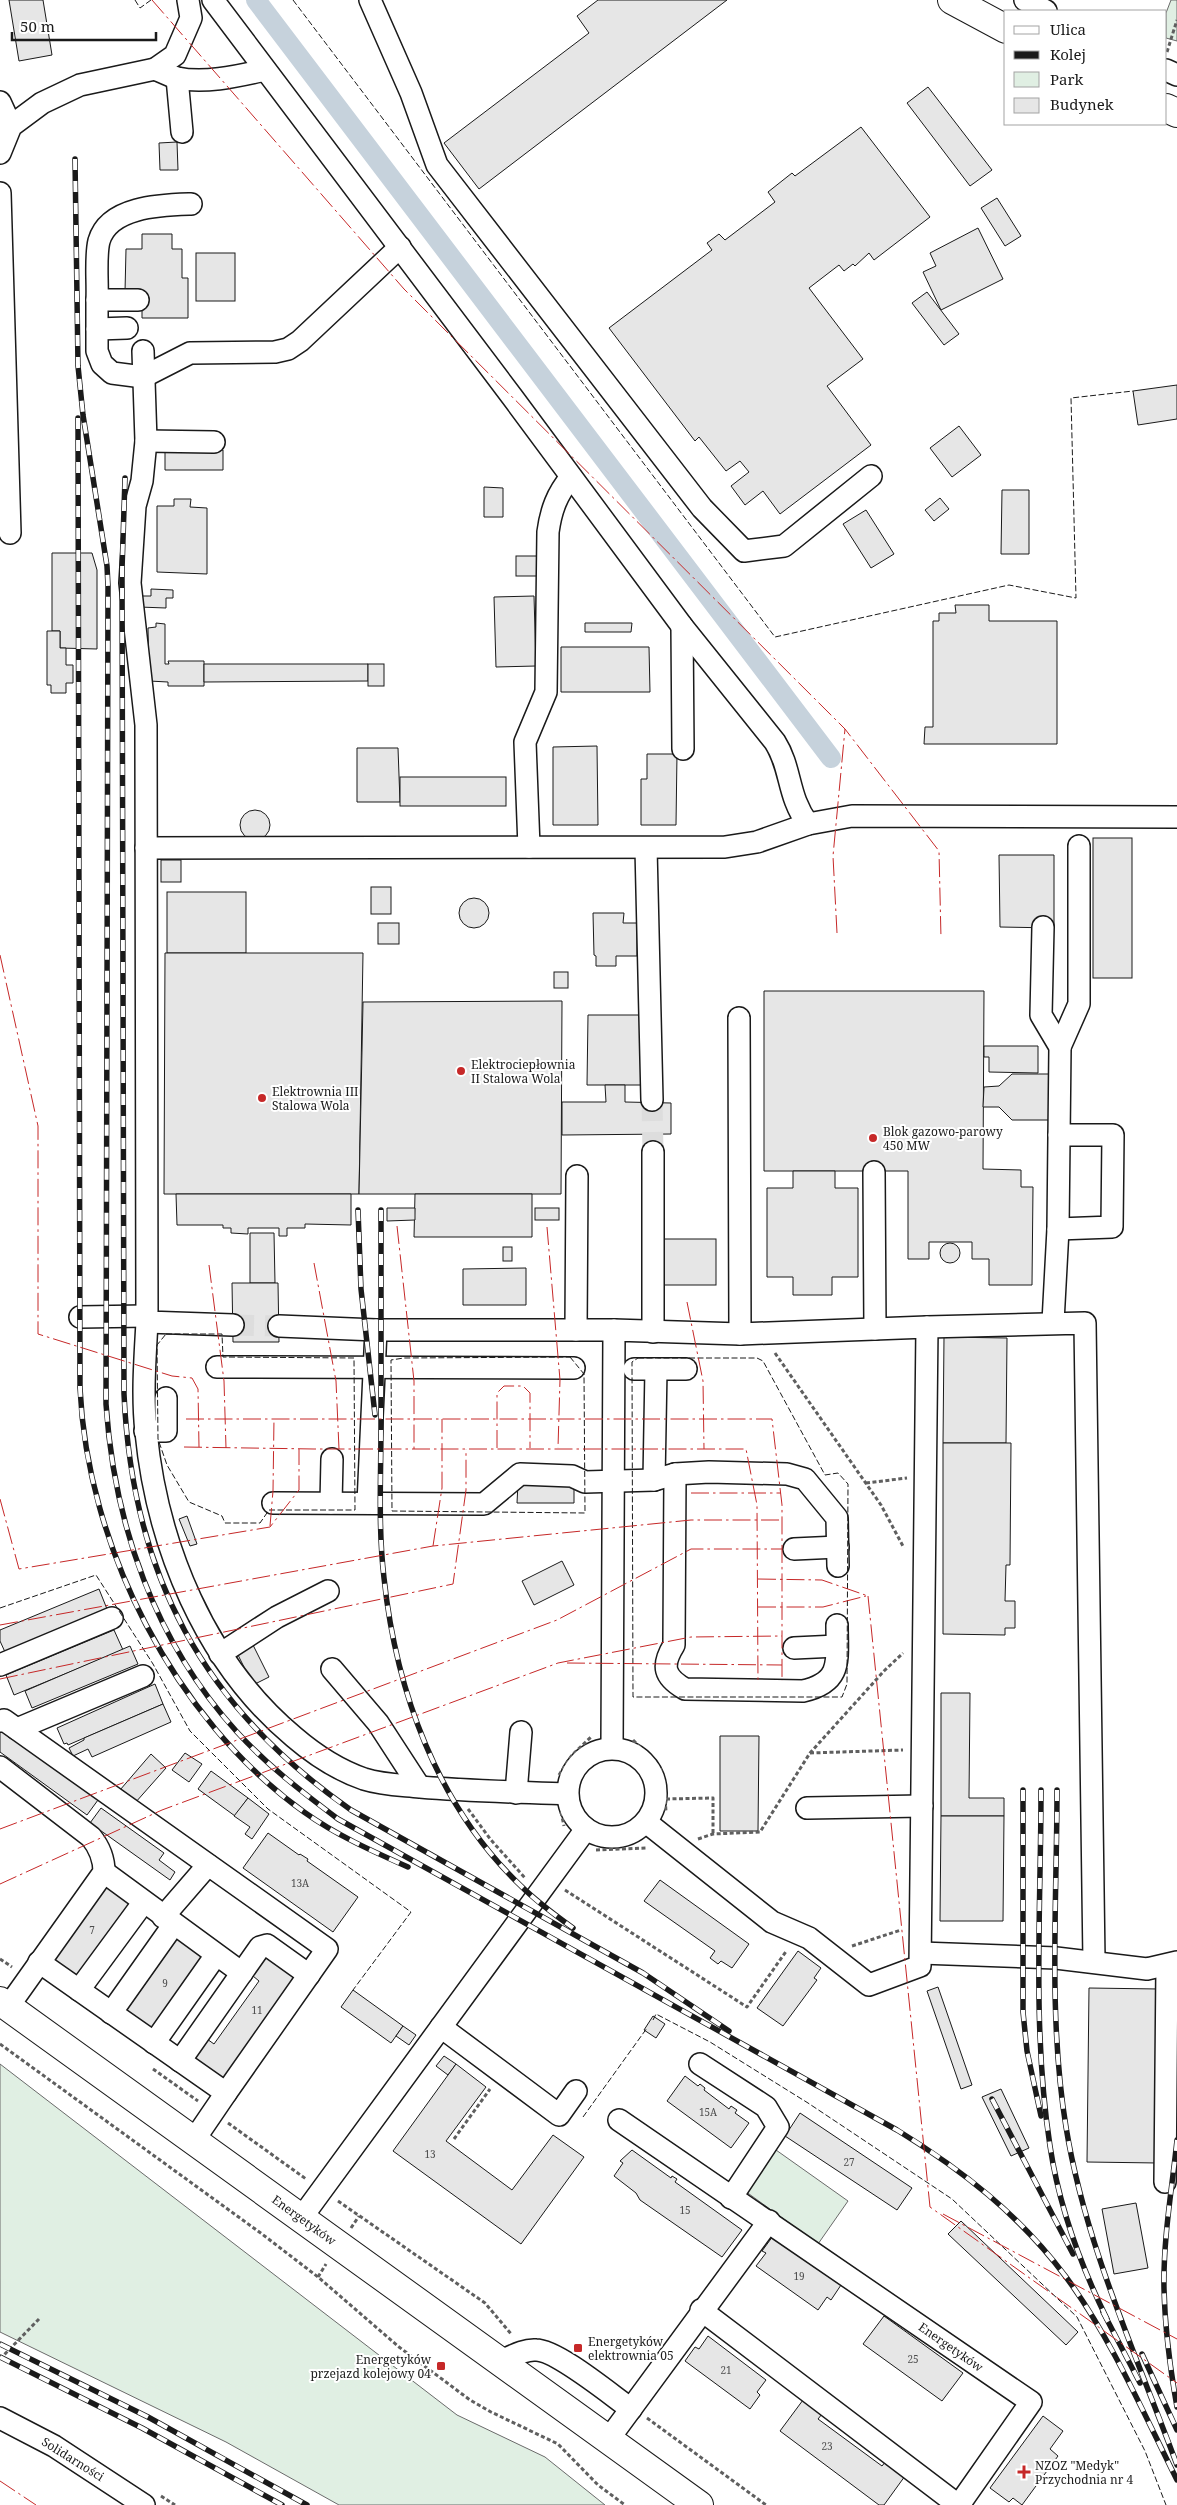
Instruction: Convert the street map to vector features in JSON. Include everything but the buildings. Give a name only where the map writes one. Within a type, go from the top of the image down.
[{"type":"main road","points":[[952,0],[1004,28]]},
{"type":"main road","name":"Energetyków","points":[[4,2004],[699,2505]]},
{"type":"street","points":[[0,153],[12,126],[42,103],[80,85],[155,69],[175,55],[191,18],[188,0]]},
{"type":"street","points":[[213,0],[400,247],[682,626],[775,742],[782,754],[792,796],[808,824]]},
{"type":"street","points":[[370,0],[411,93],[437,165],[702,508],[744,551],[784,546],[872,476]]},
{"type":"street","points":[[1025,0],[1044,10]]},
{"type":"street","points":[[1167,60],[1177,75]]},
{"type":"street","points":[[155,69],[177,78],[222,78],[265,70]]},
{"type":"street","points":[[177,78],[182,132]]},
{"type":"street","points":[[0,102],[12,126]]},
{"type":"street","points":[[0,193],[4,408],[10,533]]},
{"type":"street","points":[[191,204],[163,205],[134,211],[106,228],[99,242],[97,351],[102,364],[112,372],[143,377],[190,353],[275,352],[288,349],[300,341],[400,247]]},
{"type":"street","points":[[97,300],[138,300]]},
{"type":"street","points":[[97,329],[126,328]]},
{"type":"street","points":[[142,351],[146,441],[142,481],[135,506],[130,583],[146,725],[146,1319],[144,1400],[145,1431],[166,1531],[194,1606],[220,1654],[254,1699],[277,1723],[333,1766],[372,1781],[394,1786],[563,1794]]},
{"type":"street","points":[[146,441],[214,442]]},
{"type":"street","points":[[529,848],[526,742],[546,692],[548,532],[551,510],[561,489],[572,477]]},
{"type":"street","points":[[682,626],[684,749]]},
{"type":"street","points":[[146,848],[725,847],[757,842],[808,824],[852,816],[1177,817]]},
{"type":"street","points":[[1053,1322],[1058,1229],[1060,1047],[1079,1004],[1079,846]]},
{"type":"street","points":[[646,848],[652,1100]]},
{"type":"street","points":[[1043,927],[1041,1015],[1060,1047]]},
{"type":"street","points":[[739,1018],[740,1334]]},
{"type":"street","points":[[1058,1229],[1112,1226],[1113,1135],[1059,1135]]},
{"type":"street","points":[[653,1152],[653,1332]]},
{"type":"street","points":[[874,1172],[875,1329]]},
{"type":"street","points":[[576,1176],[576,1330]]},
{"type":"street","points":[[80,1317],[233,1325]]},
{"type":"street","points":[[279,1326],[376,1330],[614,1330],[740,1334],[1053,1322],[1085,1323],[1094,1961]]},
{"type":"street","points":[[646,1822],[772,1922],[809,1938],[870,1985],[920,1966],[927,1327]]},
{"type":"street","points":[[368,1503],[376,1330]]},
{"type":"street","points":[[612,1748],[614,1330]]},
{"type":"street","points":[[217,1367],[574,1368]]},
{"type":"street","points":[[634,1369],[686,1369]]},
{"type":"street","points":[[654,1480],[656,1369]]},
{"type":"street","points":[[145,1431],[166,1431],[166,1398]]},
{"type":"street","points":[[331,1503],[332,1459]]},
{"type":"street","points":[[273,1503],[484,1504],[520,1474],[572,1476],[585,1482],[654,1480],[675,1474],[709,1472],[787,1474],[805,1479],[837,1518],[838,1557],[794,1549]]},
{"type":"street","points":[[675,1474],[674,1645],[666,1658],[666,1673],[674,1683],[685,1689],[803,1691],[818,1688],[836,1670],[837,1636],[794,1648]]},
{"type":"street","points":[[492,1497],[518,1499]]},
{"type":"street","points":[[220,1654],[261,1626],[328,1590]]},
{"type":"street","points":[[0,1665],[112,1618]]},
{"type":"street","points":[[332,1669],[378,1724],[419,1786]]},
{"type":"street","points":[[8,1725],[143,1676]]},
{"type":"street","points":[[8,1725],[327,1949],[194,2140]]},
{"type":"street","points":[[516,1793],[521,1732]]},
{"type":"street","points":[[612,1748],[627,1751],[639,1757],[649,1768],[655,1781],[656,1795],[653,1809],[646,1822],[624,1836],[610,1837],[598,1835],[586,1829],[572,1814],[563,1794],[571,1774],[580,1762],[592,1752],[612,1748]]},
{"type":"street","points":[[0,1767],[91,1836],[101,1850],[104,1872],[39,1962],[4,2004]]},
{"type":"street","points":[[807,1808],[922,1806]]},
{"type":"street","points":[[302,2217],[586,1829]]},
{"type":"street","points":[[112,2013],[168,1920],[208,1865]]},
{"type":"street","points":[[104,1872],[143,1903],[242,1973]]},
{"type":"street","points":[[79,1990],[143,1903]]},
{"type":"street","points":[[180,2061],[260,1947],[267,1945],[309,1975]]},
{"type":"street","points":[[921,1953],[1094,1961],[1148,1969],[1172,1964],[1165,2182]]},
{"type":"street","points":[[154,2043],[216,1955]]},
{"type":"street","points":[[39,1962],[226,2093]]},
{"type":"street","points":[[441,2028],[522,2086],[541,2105],[559,2114],[576,2091]]},
{"type":"street","points":[[700,2064],[766,2107],[778,2127],[731,2198]]},
{"type":"street","name":"Energetyków","points":[[619,2120],[731,2198],[769,2221],[1030,2402],[959,2505],[702,2310]]},
{"type":"street","points":[[608,2440],[769,2221]]},
{"type":"street","points":[[499,2362],[534,2349],[543,2350],[564,2362],[631,2409]]},
{"type":"street","name":"Solidarności","points":[[0,2418],[54,2446],[144,2505]]},
{"type":"path","points":[[1167,55],[1177,20]]},
{"type":"path","points":[[772,1348],[895,1527],[907,1554]]},
{"type":"path","points":[[866,1483],[915,1477]]},
{"type":"path","points":[[700,1846],[692,1840],[713,1834],[760,1832],[810,1753],[884,1671],[908,1648]]},
{"type":"path","points":[[563,1831],[563,1794],[557,1778],[572,1755],[595,1732]]},
{"type":"path","points":[[629,1733],[660,1768],[667,1815]]},
{"type":"path","points":[[810,1753],[904,1750]]},
{"type":"path","points":[[455,1790],[491,1840],[530,1884]]},
{"type":"path","points":[[666,1800],[713,1798],[713,1834]]},
{"type":"path","points":[[587,1853],[596,1850],[652,1848],[674,1844]]},
{"type":"path","points":[[560,1887],[747,2007],[790,1945],[797,1945],[809,1938]]},
{"type":"path","points":[[851,1946],[903,1930]]},
{"type":"path","points":[[0,2044],[262,2234],[318,2277],[399,2347],[470,2400],[490,2412],[558,2444],[598,2485],[625,2505]]},
{"type":"path","points":[[454,2139],[495,2081]]},
{"type":"path","points":[[0,2359],[39,2318]]},
{"type":"path","points":[[631,2409],[647,2417],[766,2505]]},
{"type":"green space","points":[[1171,0],[1177,0],[1177,41],[1167,38],[1167,10]]},
{"type":"green space","points":[[0,2064],[457,2415],[545,2457],[605,2505],[339,2505],[226,2442],[0,2332]]},
{"type":"green space","points":[[776,2150],[848,2201],[818,2244],[745,2191]]},
{"type":"waterway","points":[[256,0],[831,758]]},
{"type":"tunnel","points":[[652,1100],[653,1152]]},
{"type":"tunnel","points":[[233,1325],[279,1326]]},
{"type":"railway","points":[[75,159],[78,366],[83,415],[107,566],[108,586],[106,1404],[118,1494],[129,1537],[144,1580],[162,1621],[183,1660],[208,1697],[237,1732],[273,1767],[338,1819],[897,2130],[944,2161],[989,2195],[1048,2255],[1082,2300],[1126,2376],[1177,2480]]},
{"type":"railway","points":[[78,418],[80,1388],[86,1448],[100,1508],[120,1567],[146,1624],[178,1679],[215,1729],[257,1774],[304,1812],[341,1835],[408,1867]]},
{"type":"railway","points":[[125,478],[122,570],[124,1394],[130,1459],[142,1520],[160,1577],[185,1630],[216,1680],[254,1726],[299,1770],[351,1810],[643,1973],[729,2031]]},
{"type":"railway","points":[[358,1210],[361,1289],[375,1415]]},
{"type":"railway","points":[[381,1210],[381,1540],[390,1620],[399,1663],[410,1704],[426,1744],[444,1783],[466,1820],[491,1854],[521,1886],[573,1928]]},
{"type":"railway","points":[[1023,1790],[1023,2012],[1027,2051],[1041,2116]]},
{"type":"railway","points":[[1041,1790],[1039,2013],[1044,2102],[1054,2168],[1065,2213],[1079,2256],[1107,2319]]},
{"type":"railway","points":[[1057,1790],[1055,2001],[1060,2085],[1066,2127],[1075,2171],[1099,2256],[1113,2298],[1177,2465]]},
{"type":"railway","points":[[992,2099],[1073,2254]]},
{"type":"railway","points":[[1177,2140],[1166,2233],[1164,2270],[1165,2319],[1177,2407]]},
{"type":"railway","points":[[1103,2312],[1140,2383]]},
{"type":"railway","points":[[0,2344],[148,2417],[307,2505]]},
{"type":"railway","points":[[1142,2354],[1177,2430]]},
{"type":"railway","points":[[0,2357],[142,2428],[282,2505]]},
{"type":"fence","points":[[135,0],[140,8],[151,0]]},
{"type":"fence","points":[[293,0],[775,637],[1009,585],[1076,598],[1071,398],[1133,391]]},
{"type":"fence","points":[[166,1334],[222,1334],[223,1357],[354,1358],[355,1510],[269,1510],[260,1523],[225,1523],[222,1516],[189,1502],[167,1465],[158,1439],[157,1345],[166,1334]]},
{"type":"fence","points":[[570,1357],[584,1374],[585,1513],[392,1511],[391,1360],[404,1358],[570,1357]]},
{"type":"fence","points":[[638,1358],[757,1358],[763,1361],[825,1475],[838,1473],[848,1484],[847,1684],[842,1697],[633,1697],[632,1362],[638,1358]]},
{"type":"fence","points":[[0,1608],[96,1575],[153,1664],[190,1731],[268,1809],[411,1912],[353,1990]]},
{"type":"fence","points":[[653,2020],[656,2014],[710,2042],[808,2103],[952,2199],[1077,2317],[1145,2451],[1166,2505]]},
{"type":"fence","points":[[583,2117],[647,2028]]},
{"type":"power","points":[[152,0],[404,289],[845,729],[939,851],[941,938]]},
{"type":"power","points":[[837,933],[833,856],[845,729]]},
{"type":"power","points":[[0,955],[38,1126],[38,1334],[172,1376],[192,1378],[198,1389],[199,1447]]},
{"type":"power","points":[[397,1226],[414,1381],[414,1449]]},
{"type":"power","points":[[547,1227],[560,1380],[558,1448]]},
{"type":"power","points":[[314,1263],[336,1381],[339,1449]]},
{"type":"power","points":[[209,1265],[224,1381],[226,1448]]},
{"type":"power","points":[[687,1302],[703,1381],[704,1449]]},
{"type":"power","points":[[497,1448],[497,1393],[504,1386],[523,1386],[530,1393],[530,1448]]},
{"type":"power","points":[[186,1419],[772,1419],[782,1505],[782,1681]]},
{"type":"power","points":[[270,1526],[273,1491],[274,1419]]},
{"type":"power","points":[[433,1546],[442,1488],[442,1419]]},
{"type":"power","points":[[184,1447],[314,1449],[746,1449],[757,1505],[758,1681]]},
{"type":"power","points":[[0,1499],[19,1569],[270,1527],[299,1490],[299,1449]]},
{"type":"power","points":[[0,1679],[453,1584],[466,1490],[466,1449]]},
{"type":"power","points":[[691,1493],[781,1493]]},
{"type":"power","points":[[0,1625],[433,1546],[691,1520],[782,1520]]},
{"type":"power","points":[[0,1829],[557,1620],[691,1549],[782,1549]]},
{"type":"power","points":[[758,1579],[822,1580],[868,1596]]},
{"type":"power","points":[[758,1607],[823,1607],[866,1596]]},
{"type":"power","points":[[868,1596],[930,2207],[1177,2383]]},
{"type":"power","points":[[0,1884],[162,1810],[558,1663],[691,1637],[782,1636]]},
{"type":"power","points":[[567,1663],[782,1665]]},
{"type":"power","points":[[943,2214],[1177,2339]]},
{"type":"power","points":[[0,2481],[36,2505]]},
{"type":"place","name":"Elektrociepłownia II Stalowa Wola","points":[[461,1071]]},
{"type":"place","name":"Elektrownia III Stalowa Wola","points":[[262,1098]]},
{"type":"place","name":"Blok gazowo-parowy 450 MW","points":[[873,1138]]},
{"type":"place","name":"Energetyków elektrownia 05","points":[[578,2348]]},
{"type":"place","name":"Energetyków przejazd kolejowy 04","points":[[441,2366]]},
{"type":"place","name":"NZOZ \"Medyk\" Przychodnia nr 4","points":[[1024,2472]]}]
